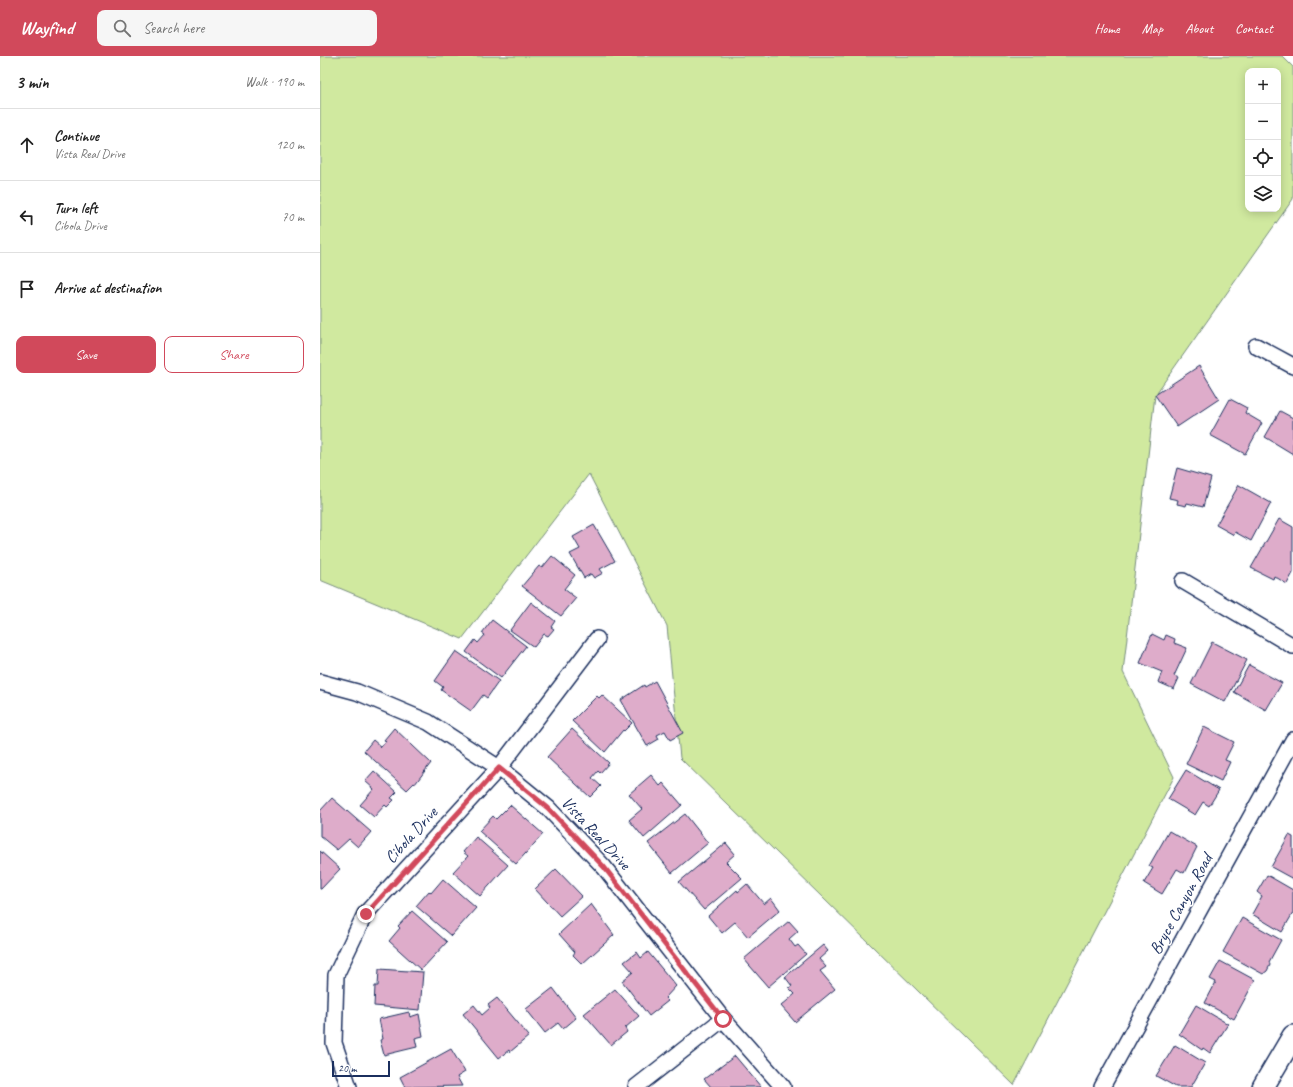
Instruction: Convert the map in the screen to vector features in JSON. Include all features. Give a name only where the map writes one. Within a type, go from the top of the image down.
[{"type":"street","points":[[1256,346],[1293,366]]},
{"type":"street","points":[[1183,581],[1293,646]]},
{"type":"street","name":"Cibola Drive","points":[[349,1087],[334,1043],[336,975],[366,914],[499,768],[597,639]]},
{"type":"street","name":"Vista Real Drive","points":[[320,682],[357,692],[428,722],[499,768],[548,808],[604,867],[723,1019],[783,1087]]},
{"type":"street","name":"Bryce Canyon Road","points":[[1102,1087],[1293,740]]},
{"type":"street","points":[[636,1087],[723,1019]]},
{"type":"street","points":[[1263,1087],[1293,1036]]},
{"type":"green space","points":[[320,56],[1282,56],[1293,67],[1293,199],[1155,395],[1123,672],[1174,777],[1014,1085],[680,758],[667,626],[589,474],[462,639],[320,580]]},
{"type":"building","points":[[1199,366],[1219,399],[1177,427],[1155,395]]},
{"type":"building","points":[[1230,399],[1247,408],[1245,413],[1262,423],[1245,454],[1210,435]]},
{"type":"building","points":[[1280,411],[1293,418],[1293,454],[1265,437]]},
{"type":"building","points":[[1177,468],[1211,478],[1203,507],[1187,503],[1186,506],[1177,504],[1178,500],[1169,498]]},
{"type":"building","points":[[1239,485],[1271,503],[1251,541],[1235,532],[1234,535],[1216,525]]},
{"type":"building","points":[[1279,519],[1293,527],[1293,573],[1287,584],[1274,576],[1273,579],[1251,568]]},
{"type":"building","points":[[594,525],[615,561],[600,569],[603,573],[594,578],[591,574],[584,578],[570,554],[580,549],[573,537]]},
{"type":"building","points":[[552,556],[575,575],[564,589],[576,598],[561,616],[522,586],[539,566],[542,568]]},
{"type":"building","points":[[531,602],[555,621],[551,627],[554,629],[548,636],[544,634],[534,647],[510,630]]},
{"type":"building","points":[[492,620],[526,646],[501,678],[466,652],[475,640],[478,643],[485,635],[482,633]]},
{"type":"building","points":[[1152,634],[1164,640],[1166,635],[1175,639],[1174,643],[1187,648],[1174,676],[1179,678],[1174,689],[1158,682],[1162,672],[1140,663]]},
{"type":"building","points":[[1212,642],[1247,660],[1225,702],[1191,684]]},
{"type":"building","points":[[456,651],[499,681],[487,698],[483,695],[471,711],[441,690],[443,687],[435,681]]},
{"type":"building","points":[[1249,665],[1282,683],[1266,710],[1234,692]]},
{"type":"building","points":[[655,681],[683,733],[670,740],[665,731],[657,735],[659,739],[647,746],[621,700],[644,685],[645,687]]},
{"type":"building","points":[[602,695],[632,723],[624,731],[623,730],[605,752],[572,721],[597,696],[599,698]]},
{"type":"building","points":[[1204,727],[1234,742],[1225,760],[1230,762],[1221,781],[1186,764]]},
{"type":"building","points":[[394,728],[431,763],[415,784],[414,783],[407,790],[364,751],[373,740],[381,747],[386,741],[384,740]]},
{"type":"building","points":[[572,729],[609,763],[600,773],[598,771],[592,778],[601,786],[590,797],[547,757]]},
{"type":"building","points":[[1186,770],[1219,790],[1209,806],[1203,802],[1195,815],[1168,799]]},
{"type":"building","points":[[374,771],[397,792],[391,798],[394,800],[387,807],[385,805],[374,817],[360,805],[374,789],[365,781]]},
{"type":"building","points":[[651,775],[660,786],[663,783],[682,805],[644,838],[629,820],[642,809],[629,794]]},
{"type":"building","points":[[332,798],[371,832],[358,847],[349,839],[337,850],[320,836],[320,811]]},
{"type":"building","points":[[510,805],[543,834],[516,864],[479,831],[493,816],[496,819]]},
{"type":"building","points":[[685,814],[708,843],[672,873],[648,843]]},
{"type":"building","points":[[1169,831],[1197,847],[1184,873],[1177,869],[1162,894],[1144,883],[1153,868],[1149,866]]},
{"type":"building","points":[[1289,835],[1293,837],[1293,879],[1271,867]]},
{"type":"building","points":[[476,837],[508,865],[480,896],[453,872],[468,856],[463,852]]},
{"type":"building","points":[[726,843],[735,854],[726,862],[742,878],[704,910],[679,882]]},
{"type":"building","points":[[320,851],[340,869],[321,889],[320,889]]},
{"type":"building","points":[[556,869],[582,896],[560,916],[535,889]]},
{"type":"building","points":[[1267,875],[1293,890],[1293,913],[1282,932],[1252,914],[1262,896],[1257,892]]},
{"type":"building","points":[[443,879],[476,908],[451,936],[416,906],[429,891],[431,893]]},
{"type":"building","points":[[747,884],[764,904],[771,898],[780,910],[748,937],[735,922],[722,933],[708,916],[737,890],[738,892]]},
{"type":"building","points":[[591,904],[614,935],[582,964],[573,955],[575,952],[559,934]]},
{"type":"building","points":[[412,911],[447,942],[421,970],[389,941],[400,928],[398,926]]},
{"type":"building","points":[[1242,918],[1281,940],[1269,962],[1270,965],[1267,971],[1263,974],[1223,952]]},
{"type":"building","points":[[789,921],[798,931],[789,939],[795,947],[798,945],[806,954],[768,987],[744,959]]},
{"type":"building","points":[[823,945],[828,951],[819,959],[826,967],[820,971],[835,989],[795,1022],[781,1006],[795,994],[789,988],[792,986],[785,977]]},
{"type":"building","points":[[637,952],[641,958],[648,952],[676,986],[665,998],[668,1001],[649,1016],[622,981],[633,972],[624,962]]},
{"type":"building","points":[[1220,961],[1255,980],[1234,1019],[1205,1003],[1216,982],[1210,979]]},
{"type":"building","points":[[379,969],[423,972],[420,1010],[374,1006],[375,986],[378,986]]},
{"type":"building","points":[[553,988],[576,1018],[563,1029],[558,1023],[545,1033],[526,1009]]},
{"type":"building","points":[[615,989],[639,1016],[625,1028],[627,1032],[611,1045],[584,1014]]},
{"type":"building","points":[[497,998],[529,1036],[510,1052],[509,1050],[499,1058],[463,1014],[474,1005],[482,1015],[490,1008],[488,1005]]},
{"type":"building","points":[[1196,1005],[1228,1024],[1210,1053],[1203,1048],[1202,1050],[1179,1034]]},
{"type":"building","points":[[409,1012],[410,1017],[419,1014],[423,1036],[415,1038],[417,1047],[384,1055],[380,1040],[383,1039],[379,1019]]},
{"type":"building","points":[[1175,1045],[1205,1063],[1191,1087],[1176,1087],[1156,1076]]},
{"type":"building","points":[[451,1049],[465,1072],[457,1077],[462,1086],[405,1087],[400,1077]]},
{"type":"building","points":[[735,1056],[761,1087],[711,1087],[704,1079]]},
{"type":"route","points":[[366,914],[499,768],[548,808],[604,867],[723,1019]]}]
